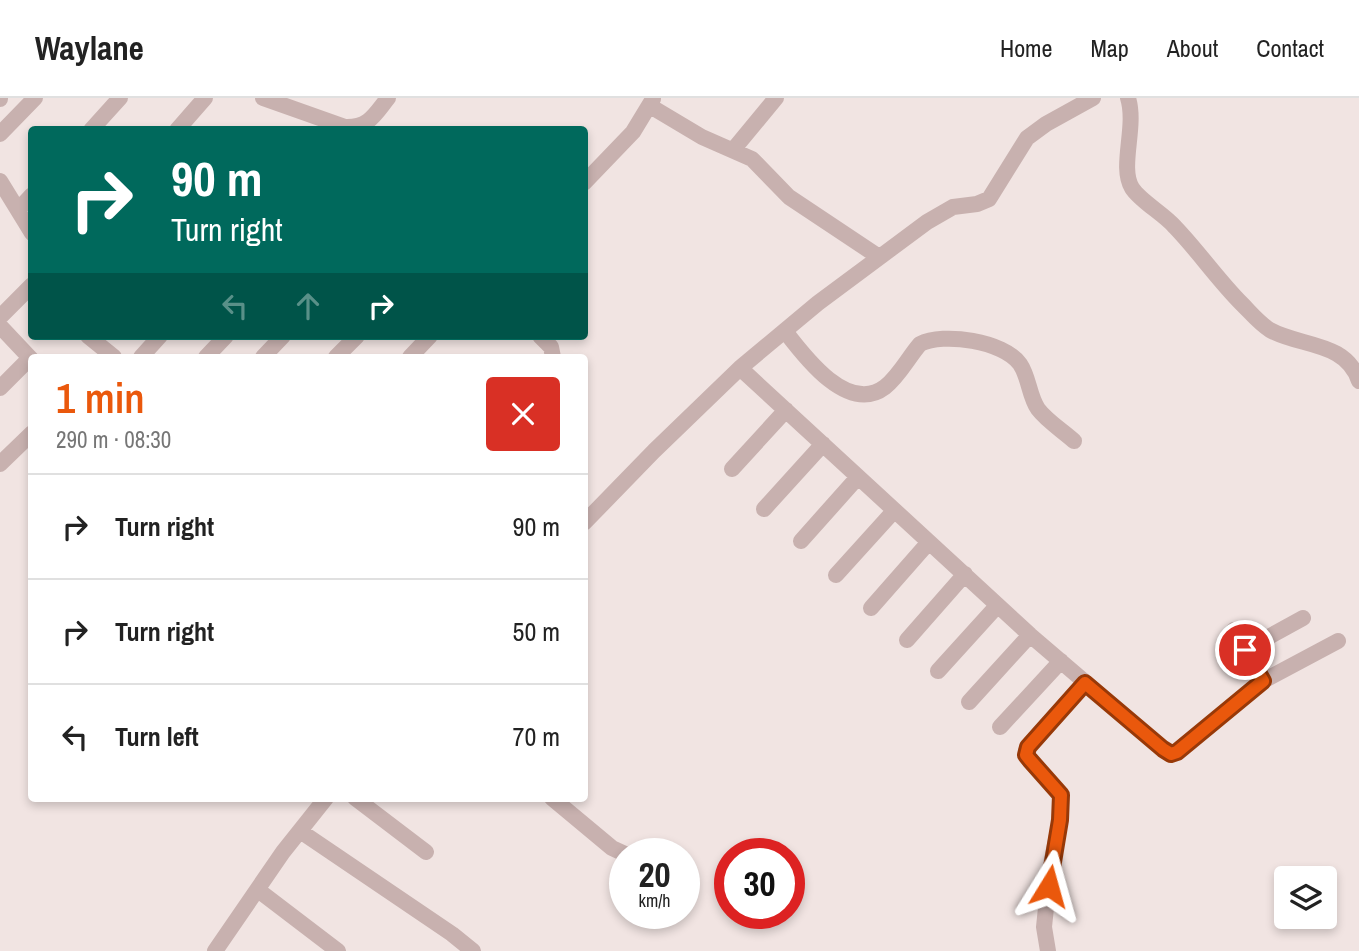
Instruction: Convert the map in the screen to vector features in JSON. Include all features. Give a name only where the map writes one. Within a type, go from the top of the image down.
[{"type":"street","points":[[0,134],[34,98]]},
{"type":"street","points":[[95,126],[120,98]]},
{"type":"street","points":[[180,126],[205,98]]},
{"type":"street","points":[[263,98],[284,102],[349,126]]},
{"type":"street","points":[[356,126],[367,123],[388,98]]},
{"type":"street","points":[[733,150],[776,98]]},
{"type":"street","points":[[588,519],[740,368],[878,257],[942,212],[989,199],[1027,138],[1046,124],[1093,98]]},
{"type":"street","points":[[1128,98],[1133,126],[1127,177],[1135,192],[1161,212],[1223,285],[1259,322],[1275,332],[1335,352],[1345,358],[1355,370],[1359,381]]},
{"type":"street","points":[[588,179],[633,132],[652,102],[702,137],[752,159],[789,197],[878,257]]},
{"type":"street","points":[[0,181],[28,226]]},
{"type":"street","points":[[18,209],[28,199]]},
{"type":"street","points":[[0,317],[28,289]]},
{"type":"street","points":[[0,326],[28,356]]},
{"type":"street","points":[[785,331],[811,365],[845,389],[862,394],[872,394],[883,389],[920,344],[927,340],[936,338],[977,341],[998,348],[1019,363],[1040,412],[1074,441]]},
{"type":"street","points":[[95,340],[111,354]]},
{"type":"street","points":[[144,354],[156,340]]},
{"type":"street","points":[[209,354],[222,340]]},
{"type":"street","points":[[266,354],[279,340]]},
{"type":"street","points":[[339,354],[353,340]]},
{"type":"street","points":[[413,354],[426,340]]},
{"type":"street","points":[[0,388],[28,362]]},
{"type":"street","points":[[740,368],[1030,635],[1171,754],[1177,752],[1263,681],[1338,640]]},
{"type":"street","points":[[732,469],[786,410]]},
{"type":"street","points":[[0,464],[28,437]]},
{"type":"street","points":[[764,509],[823,444]]},
{"type":"street","points":[[801,541],[858,477]]},
{"type":"street","points":[[836,575],[894,512]]},
{"type":"street","points":[[871,608],[929,542]]},
{"type":"street","points":[[907,640],[965,574]]},
{"type":"street","points":[[938,671],[998,606]]},
{"type":"street","points":[[1245,650],[1303,618]]},
{"type":"street","points":[[1234,630],[1263,681]]},
{"type":"street","points":[[969,702],[1030,635]]},
{"type":"street","points":[[1000,727],[1061,661]]},
{"type":"street","points":[[1048,951],[1044,927],[1050,869],[1060,820],[1061,795],[1030,760],[1026,751],[1085,683]]},
{"type":"street","points":[[215,951],[324,802]]},
{"type":"street","points":[[360,802],[426,852]]},
{"type":"street","points":[[557,802],[609,846]]},
{"type":"street","points":[[300,831],[473,951]]},
{"type":"street","points":[[258,890],[338,951]]},
{"type":"route","points":[[1049,886],[1062,801],[1059,791],[1026,755],[1028,747],[1085,683],[1168,753],[1177,752],[1263,681],[1245,650]]}]
